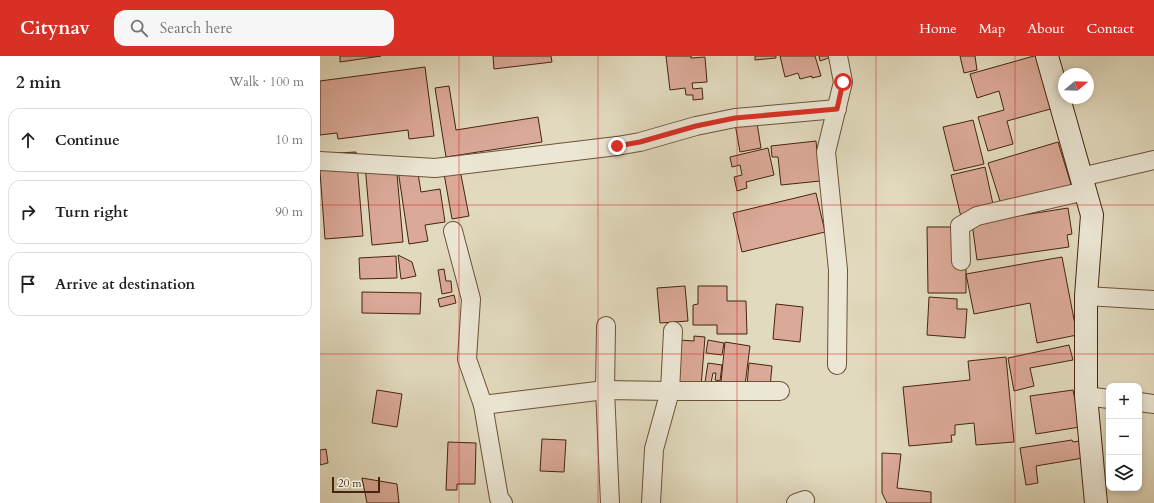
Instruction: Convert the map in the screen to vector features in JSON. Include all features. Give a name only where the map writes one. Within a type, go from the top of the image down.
[{"type":"street","points":[[837,365],[838,270],[826,152],[843,82],[838,56]]},
{"type":"street","points":[[1047,56],[1092,215],[1086,296],[1086,396],[1096,503]]},
{"type":"street","points":[[320,161],[435,168],[617,146],[640,142],[696,126],[735,118],[837,109]]},
{"type":"street","points":[[961,261],[960,226],[977,216],[1083,184],[1154,160]]},
{"type":"street","points":[[453,231],[470,299],[467,359],[483,405],[499,498],[503,503]]},
{"type":"street","points":[[1086,296],[1154,300]]},
{"type":"street","points":[[606,326],[605,390],[610,503]]},
{"type":"street","points":[[651,503],[654,449],[670,391],[673,331]]},
{"type":"street","points":[[483,405],[605,390],[780,391]]},
{"type":"street","points":[[1086,396],[1106,399]]},
{"type":"street","points":[[1142,402],[1154,404]]},
{"type":"building","points":[[340,56],[381,56],[340,62]]},
{"type":"building","points":[[493,56],[551,56],[552,62],[494,69]]},
{"type":"building","points":[[666,56],[691,56],[691,58],[705,57],[707,82],[692,83],[693,89],[702,88],[703,99],[693,100],[693,95],[686,95],[685,88],[670,90]]},
{"type":"building","points":[[755,56],[776,56],[776,58],[755,60]]},
{"type":"building","points":[[780,56],[815,56],[821,76],[812,78],[812,76],[800,79],[798,73],[785,77]]},
{"type":"building","points":[[819,56],[834,56],[820,61]]},
{"type":"building","points":[[960,56],[975,56],[977,70],[964,73]]},
{"type":"building","points":[[1034,56],[1040,56],[1054,108],[1007,121],[1013,144],[988,151],[978,117],[1004,110],[999,91],[977,98],[970,74]]},
{"type":"building","points":[[425,67],[434,136],[409,139],[408,130],[338,139],[337,133],[320,135],[320,81]]},
{"type":"building","points":[[449,86],[456,130],[538,117],[542,142],[446,157],[435,88]]},
{"type":"building","points":[[733,112],[756,117],[761,148],[740,152]]},
{"type":"building","points":[[973,120],[984,164],[954,171],[943,127]]},
{"type":"building","points":[[816,141],[820,181],[781,185],[778,157],[772,157],[771,146]]},
{"type":"building","points":[[1058,142],[1074,194],[994,203],[1000,201],[988,163]]},
{"type":"building","points":[[768,148],[774,175],[746,182],[747,188],[737,191],[734,177],[742,175],[740,165],[732,167],[730,157]]},
{"type":"building","points":[[356,152],[363,236],[325,239],[320,154]]},
{"type":"building","points":[[396,163],[403,242],[372,245],[365,165]]},
{"type":"building","points":[[459,165],[469,216],[452,219],[443,168]]},
{"type":"building","points":[[417,167],[421,192],[440,189],[445,222],[425,225],[428,241],[409,244],[398,170]]},
{"type":"building","points":[[985,167],[994,209],[961,217],[951,175]]},
{"type":"building","points":[[816,193],[825,232],[742,252],[733,213]]},
{"type":"building","points":[[1068,208],[1072,234],[1067,235],[1069,247],[977,260],[972,223]]},
{"type":"building","points":[[927,227],[966,227],[966,293],[928,293]]},
{"type":"building","points":[[398,255],[412,262],[416,276],[401,279]]},
{"type":"building","points":[[396,256],[397,278],[360,279],[359,258]]},
{"type":"building","points":[[1062,257],[1077,335],[1037,343],[1030,303],[974,314],[966,274]]},
{"type":"building","points":[[444,269],[446,281],[451,281],[452,292],[442,294],[438,270]]},
{"type":"building","points":[[685,286],[688,321],[660,323],[657,288]]},
{"type":"building","points":[[698,286],[727,286],[727,301],[746,301],[747,334],[717,334],[717,325],[693,325],[693,305],[698,304]]},
{"type":"building","points":[[362,292],[421,293],[420,314],[362,313]]},
{"type":"building","points":[[454,295],[456,303],[440,307],[438,299]]},
{"type":"building","points":[[929,297],[957,299],[957,309],[967,309],[965,338],[927,335]]},
{"type":"building","points":[[776,304],[803,307],[800,342],[773,339]]},
{"type":"building","points":[[694,336],[705,337],[701,387],[676,385],[679,340],[694,341]]},
{"type":"building","points":[[708,340],[724,343],[722,355],[706,353]]},
{"type":"building","points":[[725,342],[750,346],[745,385],[721,382]]},
{"type":"building","points":[[1069,345],[1073,360],[1030,368],[1034,386],[1014,391],[1008,358]]},
{"type":"building","points":[[1006,357],[1014,442],[976,445],[974,423],[955,425],[955,435],[951,435],[952,442],[909,446],[903,387],[970,380],[968,361]]},
{"type":"building","points":[[708,363],[722,365],[720,381],[715,380],[716,373],[713,373],[711,383],[705,382]]},
{"type":"building","points":[[749,363],[772,366],[770,387],[747,385]]},
{"type":"building","points":[[377,390],[402,394],[397,427],[372,423]]},
{"type":"building","points":[[1073,390],[1076,405],[1080,404],[1080,427],[1036,434],[1030,396]]},
{"type":"building","points":[[542,439],[566,440],[564,472],[540,471]]},
{"type":"building","points":[[1072,440],[1073,442],[1086,440],[1089,457],[1036,466],[1038,483],[1026,485],[1020,448]]},
{"type":"building","points":[[448,442],[476,443],[475,484],[457,484],[457,490],[446,490]]},
{"type":"building","points":[[326,449],[328,463],[320,465],[320,450]]},
{"type":"building","points":[[882,453],[901,454],[897,488],[931,492],[931,503],[887,503],[882,493]]},
{"type":"building","points":[[362,478],[397,484],[399,503],[367,503]]},
{"type":"route","points":[[617,146],[640,142],[696,126],[735,118],[837,109],[843,82]]}]
